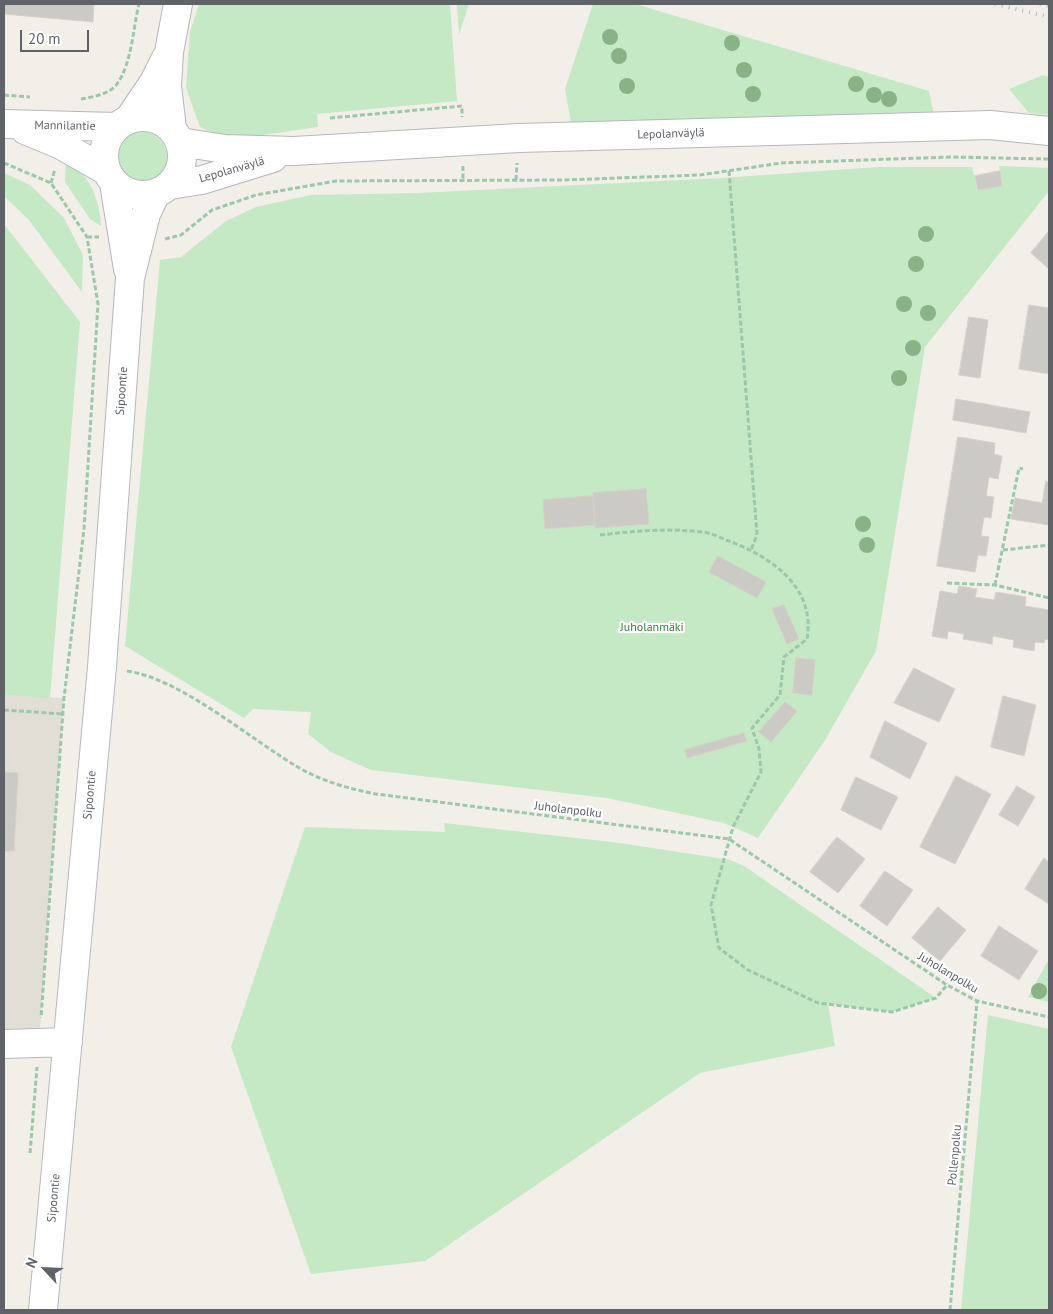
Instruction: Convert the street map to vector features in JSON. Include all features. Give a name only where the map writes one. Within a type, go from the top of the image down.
[{"type":"street","points":[[169,52],[154,82],[123,123],[107,140],[103,154],[109,176],[126,192],[141,196],[163,190],[179,172],[182,158],[167,86],[169,52],[178,4]]},
{"type":"street","points":[[123,123],[143,116],[159,120],[176,136]]},
{"type":"street","name":"Mannilantie","points":[[9,125],[63,135],[123,123]]},
{"type":"street","name":"Lepolanväylä","points":[[176,136],[226,149],[294,151],[519,138],[990,125],[1049,131]]},
{"type":"street","name":"Mannilantie","points":[[63,135],[109,176]]},
{"type":"street","name":"Lepolanväylä","points":[[163,190],[202,180],[294,151]]},
{"type":"street","name":"Sipoontie","points":[[43,1310],[102,667],[130,278],[131,237],[109,176]]},
{"type":"street","name":"Sipoontie","points":[[131,237],[163,190]]},
{"type":"street","points":[[4,1044],[68,1042]]},
{"type":"path","points":[[51,184],[71,101],[98,95],[116,85],[125,66],[139,4]]},
{"type":"path","points":[[87,237],[166,238],[181,235],[212,210],[256,195],[336,182],[564,180],[700,175],[781,163],[950,157],[1049,159]]},
{"type":"path","points":[[4,163],[51,184],[87,237],[98,304],[82,555],[63,714],[29,1162]]},
{"type":"path","points":[[729,171],[757,535],[751,550]]},
{"type":"path","points":[[995,585],[1019,468],[1024,469]]},
{"type":"path","points":[[600,535],[651,529],[706,532],[751,550],[780,568],[800,593],[810,623],[807,639],[784,657],[780,695],[752,728],[759,749],[761,772],[728,839],[711,906],[719,948],[748,970],[818,1003],[892,1012],[936,998],[946,985]]},
{"type":"path","points":[[1003,550],[1049,545]]},
{"type":"path","points":[[947,583],[995,585],[1049,598]]},
{"type":"path","name":"Juholanpolku","points":[[68,664],[140,673],[174,687],[302,769],[342,787],[376,794],[728,839],[946,985],[977,1001],[1049,1017]]},
{"type":"path","points":[[4,710],[63,714]]},
{"type":"path","name":"Pollenpolku","points":[[950,1310],[977,1001]]},
{"type":"shaded area","points":[[4,695],[64,698],[40,1028],[4,1030]]},
{"type":"green space","points":[[199,4],[450,4],[457,101],[317,114],[318,127],[228,140],[200,127],[186,88],[190,32]]},
{"type":"green space","points":[[457,4],[469,4],[459,35]]},
{"type":"green space","points":[[593,4],[635,4],[929,91],[934,115],[572,128],[565,89]]},
{"type":"green space","points":[[1043,75],[1049,77],[1049,115],[1029,113],[1009,89]]},
{"type":"green space","points":[[137,132],[147,132],[160,139],[167,152],[167,162],[160,175],[147,182],[137,182],[128,178],[121,171],[117,162],[117,152],[121,143],[128,136]]},
{"type":"green space","points":[[66,161],[81,172],[92,188],[96,197],[101,226],[90,219],[65,182]]},
{"type":"green space","name":"Juholanmäki","points":[[999,166],[1049,168],[1049,191],[925,347],[876,651],[825,740],[758,838],[724,823],[607,798],[371,770],[331,752],[308,734],[311,712],[253,709],[244,718],[125,646],[160,260],[181,257],[226,221],[256,207],[311,195],[418,193],[721,178],[878,167],[972,167],[978,190],[1002,186]]},
{"type":"green space","points":[[4,173],[30,185],[64,218],[83,255],[82,292],[29,220],[4,196]]},
{"type":"green space","points":[[4,224],[80,322],[50,698],[4,695]]},
{"type":"green space","points":[[444,823],[620,843],[730,860],[744,866],[936,998],[892,1012],[828,1004],[835,1046],[700,1073],[425,1261],[311,1274],[231,1047],[305,827],[445,832]]},
{"type":"green space","points":[[1049,959],[1049,1002],[1028,997]]},
{"type":"green space","points":[[988,1015],[1049,1029],[1049,1308],[1046,1310],[961,1310]]},
{"type":"building","points":[[4,4],[94,4],[93,22],[4,14]]},
{"type":"building","points":[[1000,171],[1002,186],[978,190],[975,176]]},
{"type":"building","points":[[1049,231],[1049,269],[1031,253]]},
{"type":"building","points":[[1029,305],[1049,308],[1049,374],[1019,369]]},
{"type":"building","points":[[969,317],[988,320],[980,378],[959,375]]},
{"type":"building","points":[[956,399],[1030,412],[1026,433],[953,420]]},
{"type":"building","points":[[958,437],[995,443],[994,454],[1002,456],[998,479],[989,477],[986,496],[994,497],[991,518],[984,517],[981,536],[989,537],[986,556],[978,555],[975,572],[937,566]]},
{"type":"building","points":[[1046,481],[1049,482],[1049,525],[1011,519],[1015,498],[1042,503]]},
{"type":"building","points":[[646,489],[649,524],[595,528],[593,493]]},
{"type":"building","points":[[593,496],[595,525],[545,529],[543,500]]},
{"type":"building","points":[[718,556],[766,582],[757,598],[709,572]]},
{"type":"building","points":[[959,586],[977,589],[975,597],[994,600],[996,592],[1026,597],[1025,606],[1049,610],[1049,640],[1045,639],[1044,643],[1035,642],[1034,651],[1013,647],[1014,640],[993,636],[992,644],[963,639],[964,634],[948,631],[947,639],[932,636],[940,591],[957,594]]},
{"type":"building","points":[[784,605],[799,639],[787,644],[772,609]]},
{"type":"building","points":[[796,658],[815,660],[812,695],[793,693]]},
{"type":"building","points":[[914,668],[955,689],[939,722],[894,703]]},
{"type":"building","points":[[1003,696],[1036,705],[1024,756],[991,747]]},
{"type":"building","points":[[785,702],[797,711],[771,742],[759,732]]},
{"type":"building","points":[[885,721],[927,743],[910,779],[870,757]]},
{"type":"building","points":[[744,733],[747,741],[687,758],[685,750]]},
{"type":"building","points":[[4,772],[18,773],[14,851],[4,851]]},
{"type":"building","points":[[956,776],[991,794],[955,864],[920,847]]},
{"type":"building","points":[[856,777],[898,797],[881,830],[841,810]]},
{"type":"building","points":[[1017,786],[1035,797],[1018,826],[999,815]]},
{"type":"building","points":[[837,837],[865,859],[838,893],[810,872]]},
{"type":"building","points":[[1044,858],[1049,862],[1049,904],[1025,889]]},
{"type":"building","points":[[885,871],[913,890],[887,926],[860,906]]},
{"type":"building","points":[[938,907],[966,930],[940,961],[912,938]]},
{"type":"building","points":[[999,926],[1038,951],[1019,980],[981,956]]},
{"type":"railway","points":[[995,4],[1049,17]]},
{"type":"railway","points":[[1040,4],[1049,6]]}]
